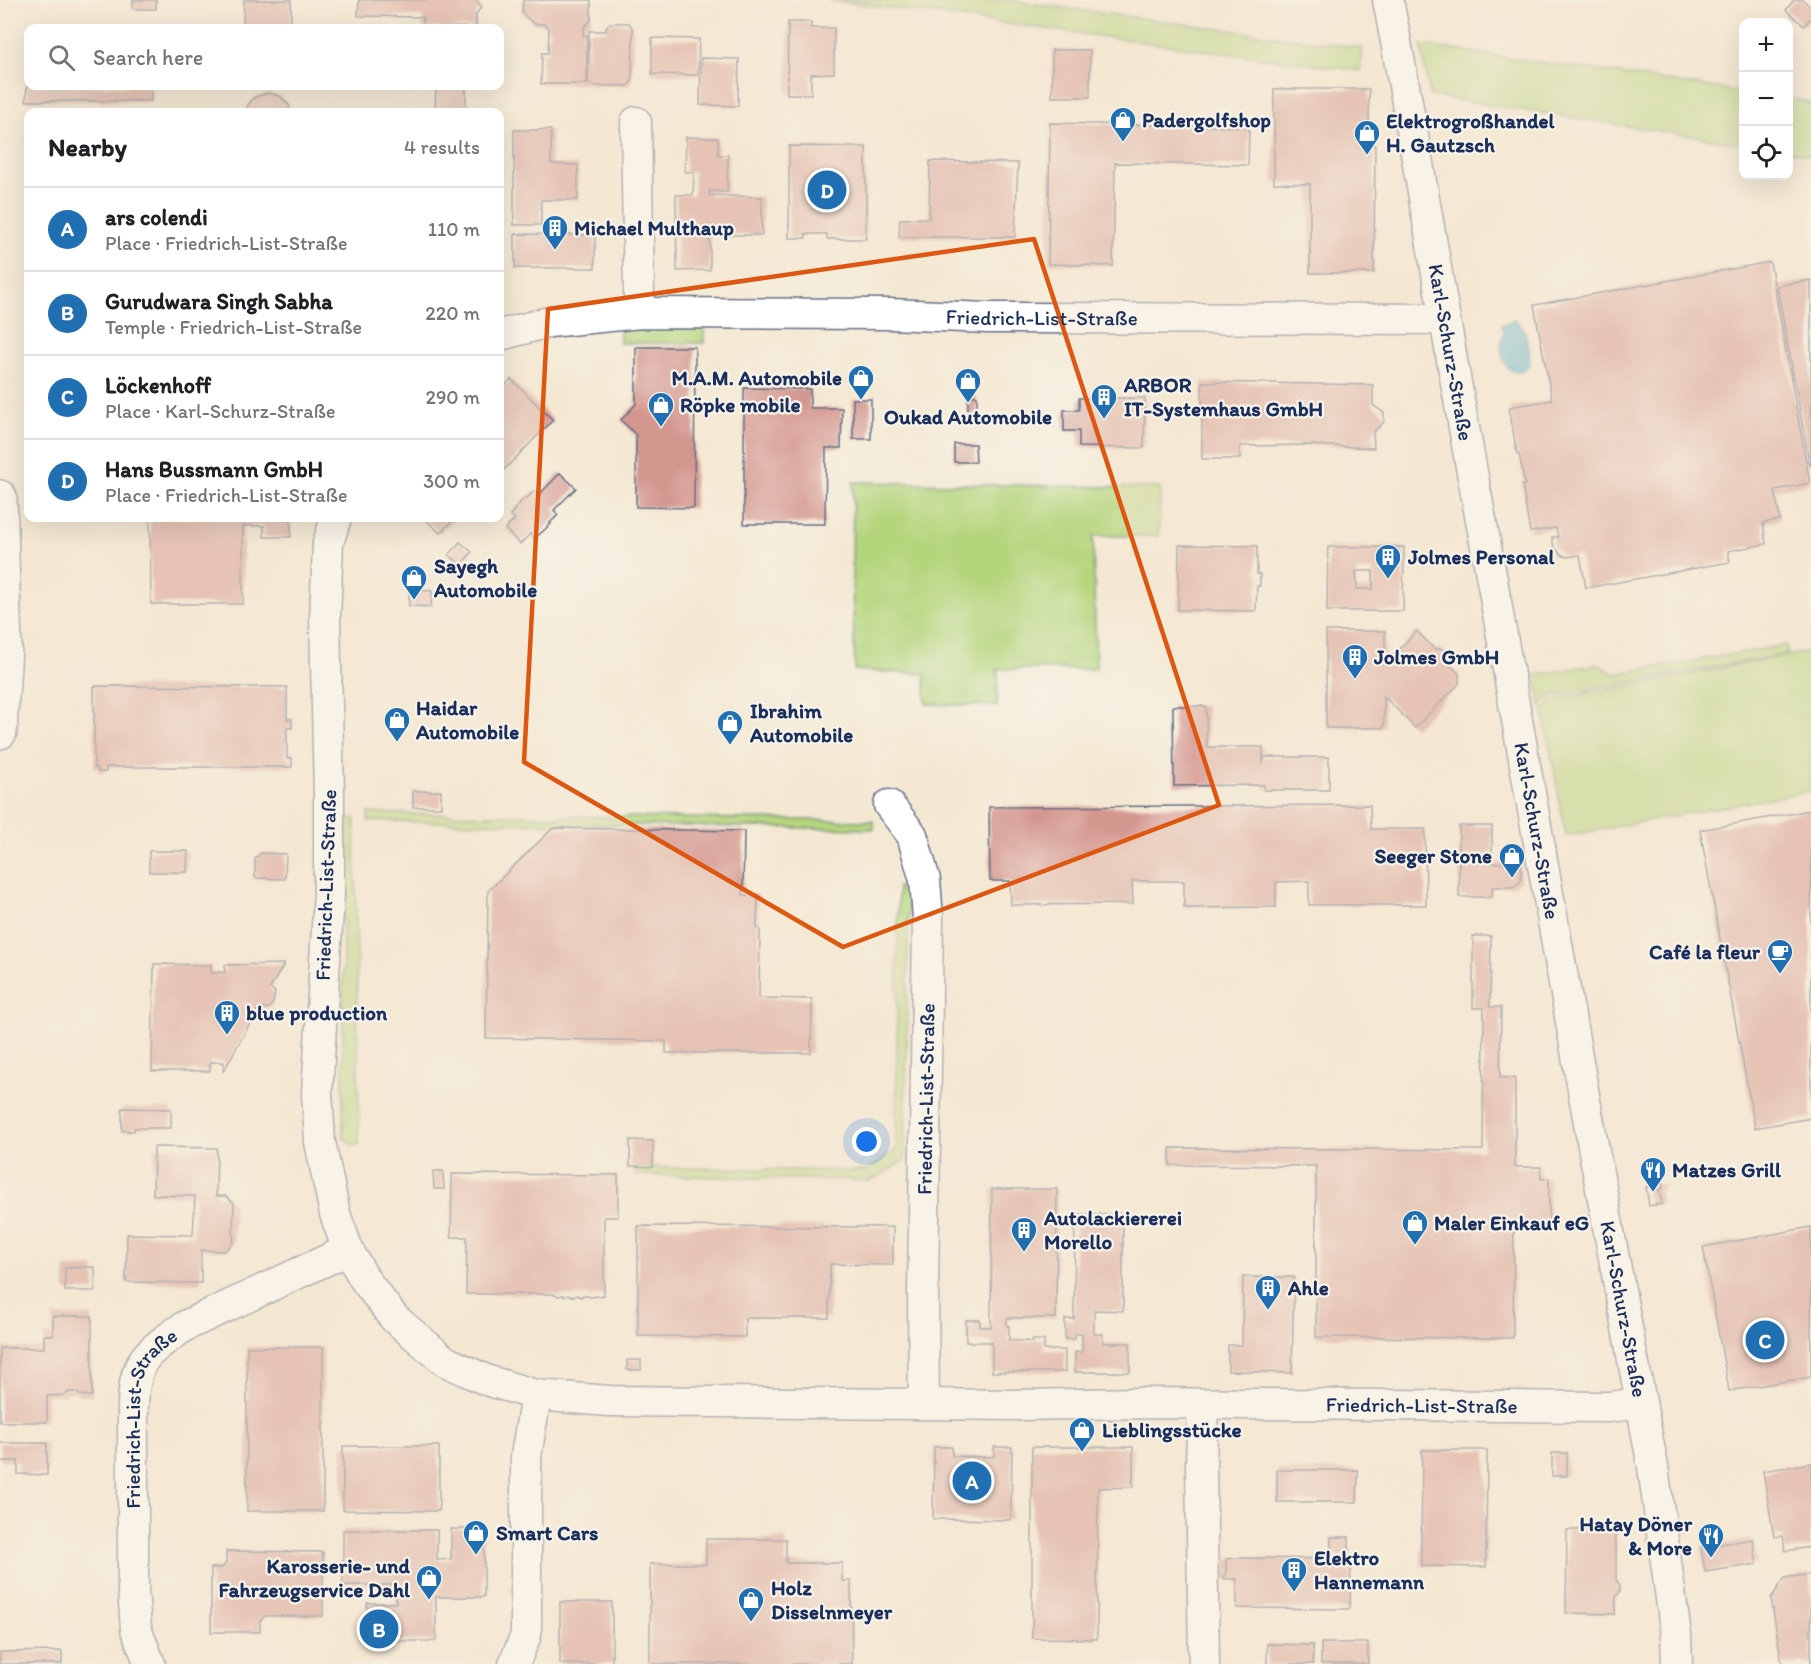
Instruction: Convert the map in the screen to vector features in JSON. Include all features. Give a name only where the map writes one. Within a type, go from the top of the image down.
[{"type":"main road","points":[[0,497],[5,647],[0,732]]},
{"type":"street","name":"Karl-Schurz-Straße","points":[[1388,0],[1461,421],[1485,541],[1653,1467],[1676,1635],[1677,1664]]},
{"type":"street","points":[[636,122],[641,313]]},
{"type":"street","name":"Friedrich-List-Straße","points":[[504,334],[549,322],[641,313],[879,314],[1010,318],[1445,319]]},
{"type":"street","name":"Friedrich-List-Straße","points":[[335,522],[328,543],[325,619],[329,894],[317,1093],[320,1142],[335,1214],[348,1250],[365,1280],[394,1318],[439,1357],[486,1380],[536,1395],[568,1399],[1019,1405],[1140,1403],[1609,1407],[1641,1403]]},
{"type":"street","name":"Friedrich-List-Straße","points":[[889,805],[912,835],[925,880],[928,918],[923,1294],[924,1403]]},
{"type":"street","name":"Friedrich-List-Straße","points":[[150,1664],[136,1629],[133,1590],[133,1398],[143,1360],[170,1335],[187,1325],[348,1250]]},
{"type":"street","points":[[514,1664],[526,1635],[526,1456],[536,1395]]},
{"type":"street","points":[[1203,1405],[1201,1464],[1204,1664]]},
{"type":"highlighted area","points":[[1034,239],[1219,805],[843,947],[524,762],[548,309]]},
{"type":"green space","points":[[828,0],[1006,0],[1363,48],[1360,71]]},
{"type":"green space","points":[[1421,45],[1739,91],[1739,143],[1430,96]]},
{"type":"green space","points":[[1793,100],[1811,102],[1811,155],[1793,152]]},
{"type":"green space","points":[[620,328],[704,328],[704,343],[620,343]]},
{"type":"green space","points":[[853,482],[1160,488],[1159,536],[1093,536],[1096,669],[998,669],[997,706],[926,704],[925,674],[855,670],[852,577]]},
{"type":"green space","points":[[1786,645],[1788,654],[1551,696],[1540,706],[1536,675],[1598,664],[1614,674]]},
{"type":"green space","points":[[1811,651],[1811,791],[1566,836],[1543,711],[1551,700]]},
{"type":"green space","points":[[368,813],[873,821],[874,829],[368,821]]},
{"type":"green space","points":[[349,818],[355,818],[359,1145],[352,1145],[343,1137],[343,838]]},
{"type":"green space","points":[[898,887],[909,892],[905,1160],[871,1181],[635,1175],[636,1167],[866,1171],[896,1150]]},
{"type":"water","points":[[1514,320],[1523,328],[1530,365],[1515,372],[1505,364],[1501,349],[1504,332],[1501,325]]},
{"type":"building","points":[[133,0],[156,0],[156,9],[133,9]]},
{"type":"building","points":[[244,0],[291,0],[291,24],[243,24]]},
{"type":"building","points":[[359,0],[475,0],[482,7],[476,14],[476,24],[422,24],[423,17],[358,16]]},
{"type":"building","points":[[523,0],[591,0],[591,20],[584,27],[583,35],[587,35],[587,84],[541,84],[542,53],[548,53],[549,28],[544,24],[534,24],[522,13]]},
{"type":"building","points":[[1794,0],[1803,0],[1811,7],[1811,18],[1804,26],[1786,10]]},
{"type":"building","points":[[788,22],[811,22],[811,28],[834,28],[834,73],[811,74],[811,94],[787,94]]},
{"type":"building","points":[[610,23],[629,23],[633,29],[632,81],[628,86],[593,86],[588,83],[589,31],[606,31]]},
{"type":"building","points":[[652,38],[699,39],[698,75],[652,74]]},
{"type":"building","points":[[1052,50],[1090,50],[1090,97],[1052,97]]},
{"type":"building","points":[[701,58],[739,59],[738,106],[700,105]]},
{"type":"building","points":[[1274,89],[1369,89],[1369,145],[1375,145],[1374,273],[1310,273],[1310,184],[1274,183]]},
{"type":"building","points":[[27,90],[151,90],[151,101],[26,101]]},
{"type":"building","points":[[436,90],[466,90],[466,108],[435,108]]},
{"type":"building","points":[[268,93],[280,96],[289,108],[247,108],[255,97]]},
{"type":"building","points":[[1050,123],[1249,127],[1248,165],[1115,163],[1113,266],[1048,264]]},
{"type":"building","points":[[514,130],[551,130],[551,164],[578,165],[578,200],[541,200],[541,225],[514,225]]},
{"type":"building","points":[[686,137],[718,138],[718,155],[728,155],[727,192],[709,191],[709,195],[762,197],[762,235],[710,235],[710,270],[677,271],[676,195],[693,195],[694,172],[685,172]]},
{"type":"building","points":[[789,146],[866,147],[866,239],[827,239],[827,234],[805,234],[806,238],[789,238]]},
{"type":"building","points":[[930,161],[1018,163],[1015,237],[899,237],[900,219],[929,218]]},
{"type":"building","name":"Michael Multhaup","points":[[515,234],[595,235],[595,268],[515,268]]},
{"type":"building","points":[[1770,262],[1810,483],[1775,490],[1780,520],[1763,523],[1766,544],[1728,551],[1730,562],[1586,588],[1580,555],[1567,557],[1554,547],[1552,537],[1558,537],[1556,528],[1530,532],[1522,485],[1525,485],[1509,407],[1552,400],[1534,305]]},
{"type":"building","points":[[1811,280],[1811,466],[1810,466],[1777,286]]},
{"type":"building","name":"Röpke mobile","points":[[636,347],[695,347],[694,508],[636,507],[636,435],[621,420],[636,404]]},
{"type":"building","points":[[511,379],[553,420],[504,470],[504,387]]},
{"type":"building","points":[[1202,382],[1373,385],[1373,405],[1384,413],[1384,422],[1373,432],[1374,448],[1307,445],[1240,446],[1240,459],[1202,459]]},
{"type":"building","points":[[744,388],[810,389],[810,408],[842,408],[841,448],[826,448],[825,524],[744,524]]},
{"type":"building","points":[[968,396],[977,396],[977,414],[968,414]]},
{"type":"building","name":"ARBOR IT-Systemhaus GmbH","points":[[1079,398],[1145,398],[1144,448],[1079,447],[1079,431],[1064,431],[1064,410],[1079,410]]},
{"type":"building","points":[[853,399],[871,399],[871,439],[853,439]]},
{"type":"building","points":[[954,444],[975,444],[976,462],[954,462]]},
{"type":"building","points":[[560,473],[576,488],[554,510],[558,515],[551,524],[534,539],[530,534],[520,544],[505,529],[515,519],[510,515],[525,497],[526,499],[534,491],[539,495]]},
{"type":"building","points":[[150,522],[291,522],[291,537],[264,537],[264,526],[243,526],[243,604],[151,604]]},
{"type":"building","points":[[428,522],[452,522],[440,533]]},
{"type":"building","points":[[460,542],[472,552],[461,565],[449,555]]},
{"type":"building","points":[[1179,545],[1257,546],[1257,574],[1260,574],[1260,586],[1257,586],[1256,611],[1178,610]]},
{"type":"building","name":"Jolmes Personal","points":[[1328,547],[1404,547],[1403,611],[1327,611]],"holes":[[[1356,571],[1373,571],[1373,589],[1357,589]]]},
{"type":"building","points":[[409,590],[432,591],[431,607],[409,606]]},
{"type":"building","points":[[1326,631],[1385,631],[1385,663],[1417,631],[1434,649],[1443,649],[1443,658],[1459,674],[1459,684],[1415,728],[1384,696],[1384,728],[1326,728]]},
{"type":"building","points":[[94,686],[287,687],[287,719],[292,719],[292,728],[287,728],[287,758],[292,758],[292,767],[106,767],[106,772],[98,772],[98,768],[94,768]]},
{"type":"building","points":[[1173,706],[1206,706],[1207,747],[1263,747],[1263,764],[1264,757],[1329,757],[1329,790],[1264,790],[1264,785],[1174,786]]},
{"type":"building","points":[[413,791],[441,791],[441,807],[413,807]]},
{"type":"building","points":[[1370,805],[1371,829],[1425,829],[1426,905],[1309,905],[1309,881],[1276,882],[1276,907],[1184,908],[1184,881],[1132,881],[1133,904],[1011,905],[1010,881],[990,881],[989,807]]},
{"type":"building","points":[[1811,810],[1811,1118],[1755,1128],[1700,830]]},
{"type":"building","points":[[1459,826],[1492,826],[1492,863],[1521,862],[1521,881],[1514,887],[1492,887],[1492,897],[1459,897]]},
{"type":"building","points":[[553,828],[744,831],[743,895],[758,895],[759,998],[812,999],[811,1053],[666,1053],[666,1041],[486,1038],[488,891]]},
{"type":"building","points":[[149,851],[188,851],[187,872],[149,872]]},
{"type":"building","points":[[261,853],[286,854],[285,879],[255,878],[255,859]]},
{"type":"building","name":"Maler Einkauf eG","points":[[1473,936],[1491,936],[1490,1007],[1501,1007],[1500,1078],[1515,1078],[1515,1167],[1541,1167],[1541,1179],[1549,1178],[1549,1229],[1521,1229],[1521,1220],[1514,1221],[1513,1338],[1316,1337],[1316,1166],[1170,1165],[1170,1148],[1483,1150],[1484,1008],[1473,1008]]},
{"type":"building","points":[[154,964],[211,965],[211,973],[225,972],[225,965],[284,964],[270,988],[275,992],[273,1003],[269,1008],[258,1009],[223,1072],[224,1062],[210,1062],[210,1071],[152,1071]]},
{"type":"building","points":[[122,1108],[171,1109],[171,1128],[134,1128],[134,1131],[122,1131]]},
{"type":"building","points":[[630,1140],[653,1141],[653,1167],[630,1166]]},
{"type":"building","points":[[154,1147],[217,1148],[216,1196],[226,1196],[234,1203],[233,1243],[225,1251],[201,1250],[201,1283],[126,1282],[127,1234],[193,1235],[195,1196],[153,1195]]},
{"type":"building","points":[[433,1171],[443,1171],[444,1189],[434,1189]]},
{"type":"building","points":[[452,1174],[618,1175],[618,1217],[604,1217],[604,1295],[591,1297],[583,1295],[581,1297],[576,1295],[574,1297],[567,1295],[565,1297],[552,1294],[466,1294],[467,1237],[451,1237]]},
{"type":"building","name":"Matzes Grill","points":[[1663,1184],[1663,1188],[1659,1189],[1662,1204],[1649,1206],[1646,1187]]},
{"type":"building","name":"Autolackiererei Morello","points":[[992,1189],[1057,1189],[1056,1318],[1007,1318],[1007,1326],[1009,1326],[1009,1340],[1033,1342],[1033,1340],[1044,1340],[1044,1350],[1065,1350],[1065,1372],[992,1372],[992,1342],[966,1342],[966,1320],[980,1320],[980,1327],[991,1327]]},
{"type":"building","points":[[1075,1214],[1123,1214],[1123,1311],[1094,1310],[1094,1334],[1103,1334],[1103,1343],[1130,1343],[1130,1372],[1075,1372],[1075,1352],[1082,1352],[1082,1334],[1075,1334],[1075,1339],[1065,1339],[1065,1319],[1074,1319]]},
{"type":"building","points":[[638,1226],[893,1227],[893,1265],[830,1264],[829,1318],[745,1318],[745,1337],[638,1336]]},
{"type":"building","points":[[1811,1227],[1811,1377],[1729,1391],[1703,1247]]},
{"type":"building","points":[[95,1267],[95,1291],[65,1291],[65,1268]]},
{"type":"building","name":"Ahle","points":[[1243,1277],[1294,1277],[1292,1373],[1228,1371],[1228,1345],[1242,1345]]},
{"type":"building","points":[[53,1316],[92,1316],[92,1396],[69,1392],[65,1395],[47,1396],[47,1422],[0,1422],[0,1348],[44,1348],[44,1335],[53,1335]]},
{"type":"building","points":[[247,1347],[323,1347],[323,1511],[247,1511]]},
{"type":"building","points":[[627,1360],[641,1360],[641,1370],[627,1370]]},
{"type":"building","points":[[0,1443],[47,1443],[47,1475],[18,1474],[18,1461],[0,1461]]},
{"type":"building","points":[[343,1446],[439,1446],[439,1511],[343,1510]]},
{"type":"building","points":[[934,1447],[952,1447],[952,1456],[994,1457],[994,1447],[1012,1447],[1011,1520],[933,1519]]},
{"type":"building","points":[[1032,1447],[1133,1447],[1133,1487],[1098,1488],[1097,1639],[1032,1638]]},
{"type":"building","points":[[1422,1450],[1487,1450],[1486,1567],[1421,1566]]},
{"type":"building","points":[[1552,1453],[1567,1453],[1567,1476],[1552,1476]]},
{"type":"building","points":[[1811,1463],[1811,1547],[1785,1551],[1783,1536],[1774,1537],[1763,1471]]},
{"type":"building","points":[[1277,1470],[1358,1470],[1357,1502],[1277,1502]]},
{"type":"building","points":[[451,1529],[484,1529],[484,1597],[436,1597],[436,1641],[367,1641],[367,1603],[396,1603],[396,1585],[343,1585],[343,1530],[437,1530],[437,1560],[451,1559]]},
{"type":"building","points":[[1567,1530],[1616,1530],[1616,1580],[1620,1585],[1620,1592],[1616,1596],[1615,1614],[1566,1613]]},
{"type":"building","points":[[1331,1537],[1349,1537],[1349,1556],[1331,1556]]},
{"type":"building","name":"Holz Disselnmeyer","points":[[706,1539],[786,1539],[786,1563],[842,1563],[842,1581],[851,1581],[852,1664],[650,1664],[650,1564],[706,1564]]},
{"type":"building","points":[[1753,1539],[1757,1564],[1705,1572],[1701,1547]]},
{"type":"building","points":[[226,1551],[323,1552],[323,1616],[265,1616],[260,1621],[260,1632],[211,1632],[211,1568],[222,1568],[226,1563]]},
{"type":"building","name":"Elektro Hannemann","points":[[1226,1559],[1351,1559],[1350,1609],[1237,1608],[1237,1579],[1223,1579],[1223,1576],[1226,1576]]},
{"type":"building","points":[[1811,1574],[1811,1664],[1782,1664],[1771,1598],[1785,1578]]},
{"type":"building","points":[[560,1602],[612,1602],[612,1664],[560,1664]]},
{"type":"building","points":[[1321,1643],[1368,1643],[1368,1664],[1321,1664]]},
{"type":"building","points":[[1267,1644],[1313,1645],[1313,1664],[1267,1664]]},
{"type":"building","points":[[62,1651],[62,1664],[0,1664],[0,1652]]},
{"type":"place","name":"Padergolfshop","points":[[1123,143]]},
{"type":"place","name":"Elektrogroßhandel H. Gautzsch","points":[[1367,156]]},
{"type":"place","name":"Hans Bussmann GmbH","points":[[827,190]]},
{"type":"place","name":"Michael Multhaup","points":[[555,251]]},
{"type":"place","name":"M.A.M. Automobile","points":[[861,401]]},
{"type":"place","name":"Oukad Automobile","points":[[968,404]]},
{"type":"place","name":"ARBOR IT-Systemhaus GmbH","points":[[1104,420]]},
{"type":"place","name":"Röpke mobile","points":[[661,428]]},
{"type":"place","name":"Jolmes Personal","points":[[1388,580]]},
{"type":"place","name":"Sayegh Automobile","points":[[414,601]]},
{"type":"place","name":"Jolmes GmbH","points":[[1355,680]]},
{"type":"place","name":"Haidar Automobile","points":[[397,743]]},
{"type":"place","name":"Ibrahim Automobile","points":[[730,746]]},
{"type":"place","name":"Seeger Stone","points":[[1512,879]]},
{"type":"place","name":"Café la fleur","points":[[1780,975]]},
{"type":"place","name":"blue production","points":[[227,1036]]},
{"type":"place","name":"Matzes Grill","points":[[1653,1193]]},
{"type":"place","name":"Maler Einkauf eG","points":[[1415,1246]]},
{"type":"place","name":"Autolackiererei Morello","points":[[1024,1253]]},
{"type":"place","name":"Ahle","points":[[1268,1311]]},
{"type":"place","name":"Löckenhoff","points":[[1765,1340]]},
{"type":"place","name":"Lieblingsstücke","points":[[1082,1453]]},
{"type":"place","name":"ars colendi","points":[[972,1481]]},
{"type":"place","name":"Smart Cars","points":[[476,1556]]},
{"type":"place","name":"Hatay Döner & More","points":[[1711,1559]]},
{"type":"place","name":"Elektro Hannemann","points":[[1294,1593]]},
{"type":"place","name":"Karosserie- und Fahrzeugservice Dahl","points":[[429,1601]]},
{"type":"place","name":"Holz Disselnmeyer","points":[[751,1623]]},
{"type":"place","name":"Gurudwara Singh Sabha","points":[[379,1629]]}]
